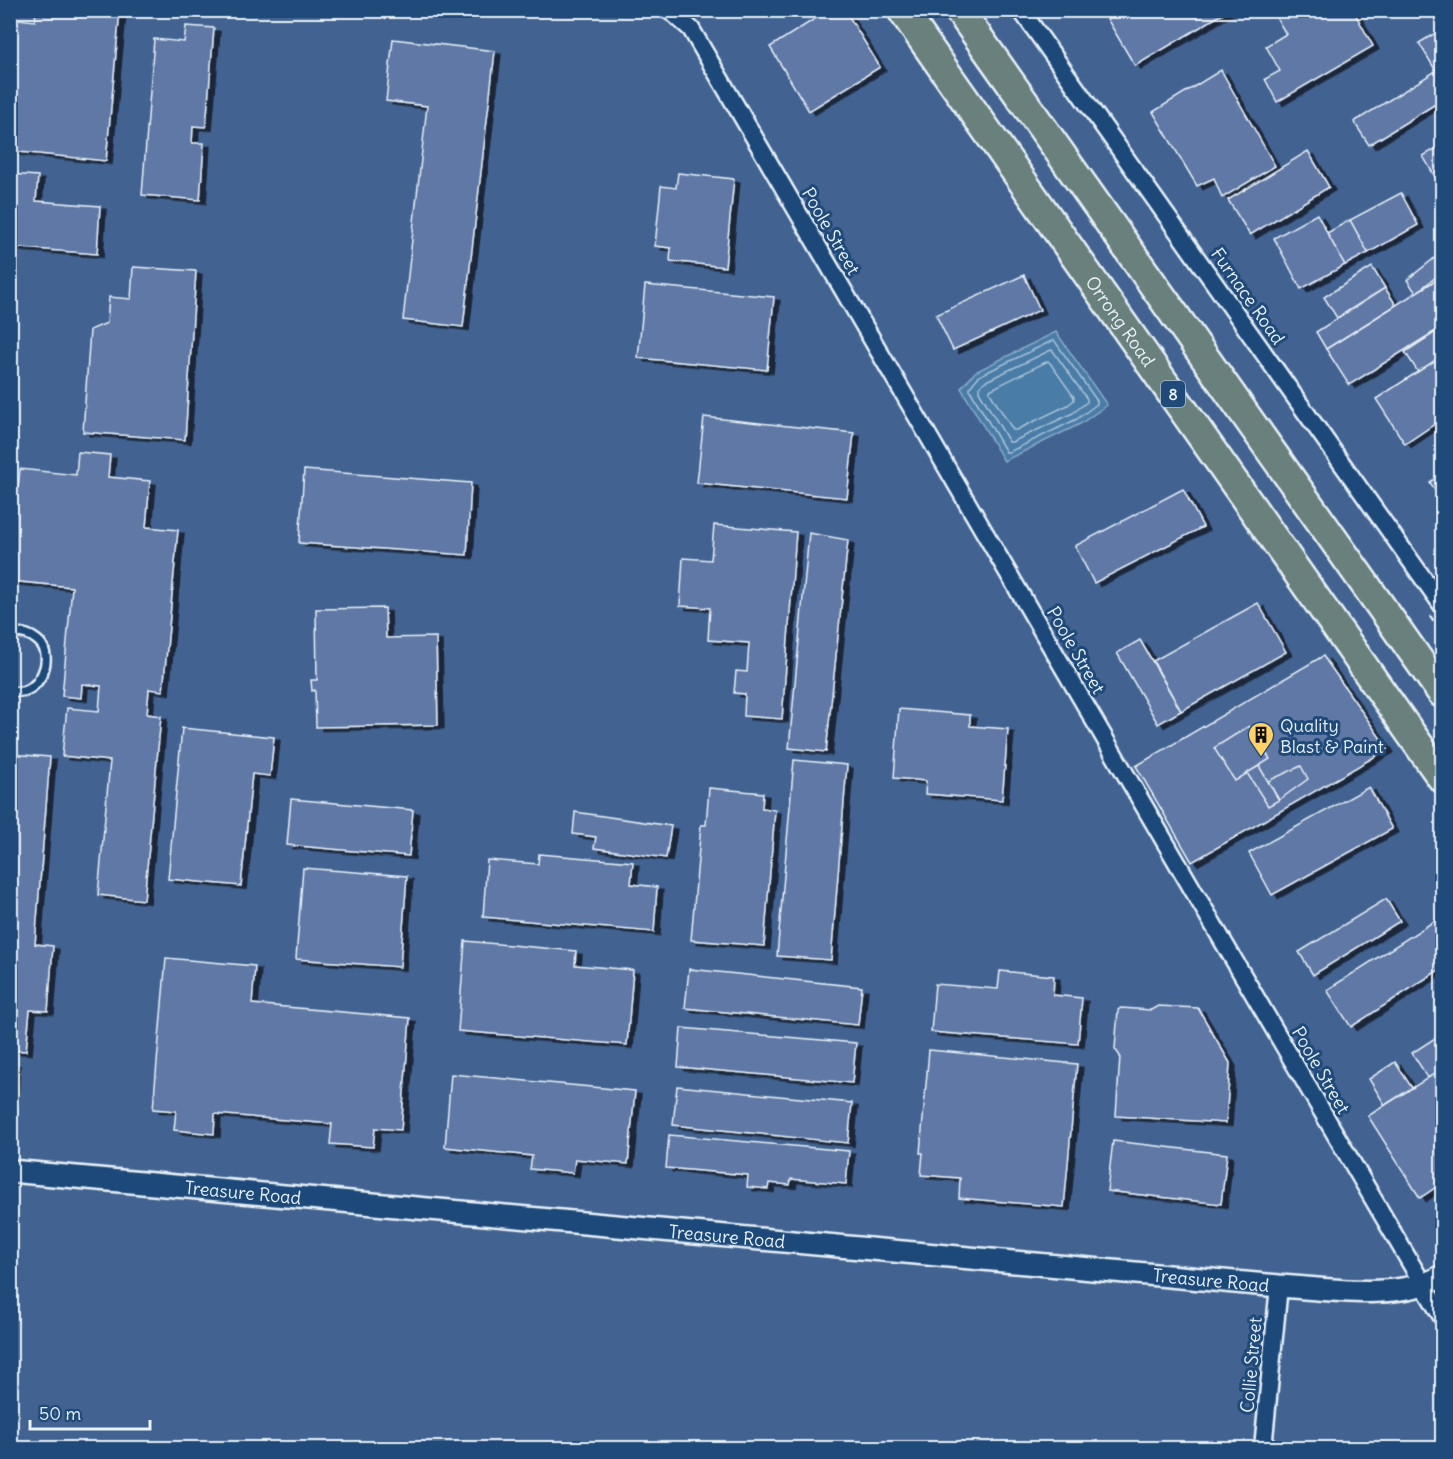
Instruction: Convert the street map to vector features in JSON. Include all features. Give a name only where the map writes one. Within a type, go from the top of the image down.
[{"type":"highway","name":"Orrong Road","points":[[902,10],[1443,778]]},
{"type":"highway","points":[[959,10],[1067,166],[1443,693]]},
{"type":"street","name":"Poole Street","points":[[668,10],[691,29],[1433,1280],[1443,1317]]},
{"type":"street","name":"Furnace Road","points":[[1021,10],[1443,605]]},
{"type":"street","name":"Treasure Road","points":[[10,1171],[1278,1286],[1367,1292],[1408,1288],[1433,1280]]},
{"type":"street","name":"Collie Street","points":[[1263,1449],[1278,1286]]},
{"type":"lane","points":[[10,631],[29,634],[40,641],[45,651],[41,676],[24,691],[10,692]]},
{"type":"shaded area","points":[[11,11],[1442,11],[1442,1448],[11,1448]]},
{"type":"water","points":[[1056,332],[1107,405],[1080,424],[1004,461],[961,388],[975,372]]},
{"type":"building","points":[[36,10],[120,10],[106,161],[10,151],[10,18],[35,21]]},
{"type":"building","points":[[829,10],[845,10],[880,67],[809,111],[770,47]]},
{"type":"building","points":[[1106,10],[1229,10],[1135,66],[1103,12]]},
{"type":"building","points":[[1272,10],[1353,10],[1373,46],[1277,102],[1265,79],[1280,71],[1266,46],[1286,34]]},
{"type":"building","points":[[186,26],[214,28],[206,127],[193,126],[192,143],[204,143],[200,200],[142,195],[154,39],[184,42]]},
{"type":"building","points":[[1442,29],[1442,67],[1436,71],[1419,43]]},
{"type":"building","points":[[393,39],[495,51],[463,327],[403,320],[427,106],[386,101]]},
{"type":"building","points":[[1442,67],[1442,100],[1369,145],[1354,122]]},
{"type":"building","points":[[1221,70],[1275,166],[1222,198],[1214,178],[1197,186],[1153,112]]},
{"type":"building","points":[[1442,145],[1442,189],[1423,156]]},
{"type":"building","points":[[1308,151],[1329,187],[1250,235],[1228,200]]},
{"type":"building","points":[[678,173],[734,179],[725,267],[670,261],[671,248],[655,246],[661,186],[676,188]]},
{"type":"building","points":[[10,174],[38,176],[36,201],[100,206],[97,254],[10,247]]},
{"type":"building","points":[[1401,193],[1418,225],[1368,253],[1350,220]]},
{"type":"building","points":[[1317,214],[1345,265],[1301,289],[1274,238]]},
{"type":"building","points":[[1350,220],[1368,253],[1345,265],[1327,233]]},
{"type":"building","points":[[1442,252],[1442,272],[1416,293],[1407,280]]},
{"type":"building","points":[[133,267],[196,271],[185,440],[83,432],[90,330],[107,323],[109,297],[131,299]]},
{"type":"building","points":[[1372,267],[1385,288],[1337,318],[1324,297]]},
{"type":"building","points":[[1024,275],[1040,310],[953,350],[936,315]]},
{"type":"building","points":[[1436,280],[1442,290],[1442,327],[1349,385],[1326,349]]},
{"type":"building","points":[[645,285],[774,297],[767,370],[638,358]]},
{"type":"building","points":[[1385,288],[1396,305],[1326,349],[1316,332]]},
{"type":"building","points":[[1442,328],[1442,356],[1418,372],[1405,352]]},
{"type":"building","points":[[1442,356],[1442,419],[1405,444],[1376,399]]},
{"type":"building","points":[[704,417],[854,433],[847,498],[697,483]]},
{"type":"building","points":[[78,452],[110,455],[108,477],[150,481],[146,527],[178,530],[163,691],[149,689],[147,714],[161,716],[144,900],[98,895],[110,761],[62,756],[67,708],[99,711],[101,686],[82,684],[81,698],[62,696],[72,587],[10,581],[10,515],[15,516],[20,469],[76,475]]},
{"type":"building","points":[[304,470],[471,483],[467,555],[299,543]]},
{"type":"building","points":[[1442,474],[1442,503],[1430,482]]},
{"type":"building","points":[[1183,489],[1203,527],[1094,583],[1075,546]]},
{"type":"building","points":[[714,525],[796,532],[782,719],[744,716],[745,694],[734,693],[736,671],[747,672],[749,643],[708,640],[710,608],[680,606],[683,558],[711,560]]},
{"type":"building","points":[[809,533],[848,540],[826,752],[789,748]]},
{"type":"building","points":[[1258,603],[1286,652],[1181,711],[1153,661]]},
{"type":"building","points":[[385,608],[386,638],[436,637],[438,725],[316,727],[315,690],[312,691],[311,680],[317,680],[316,609]]},
{"type":"building","points":[[1140,640],[1181,711],[1158,724],[1117,653]]},
{"type":"building","name":"Quality Blast & Paint","points":[[1323,656],[1388,749],[1192,862],[1136,766]]},
{"type":"building","points":[[899,709],[970,715],[970,726],[1008,729],[1002,800],[925,794],[926,781],[894,778]]},
{"type":"building","points":[[1249,726],[1270,759],[1235,781],[1214,748]]},
{"type":"building","points":[[182,728],[274,737],[270,776],[252,774],[241,886],[168,879]]},
{"type":"building","points":[[10,754],[50,757],[35,944],[53,946],[48,1011],[30,1010],[26,1051],[10,1050]]},
{"type":"building","points":[[794,760],[847,765],[831,960],[777,956]]},
{"type":"building","points":[[1259,766],[1279,800],[1268,806],[1247,773]]},
{"type":"building","points":[[1301,766],[1308,779],[1279,800],[1268,781]]},
{"type":"building","points":[[1369,787],[1392,829],[1272,895],[1249,853]]},
{"type":"building","points":[[709,788],[763,793],[762,808],[775,810],[764,946],[691,940],[701,825],[706,825]]},
{"type":"building","points":[[291,799],[413,810],[409,856],[287,845]]},
{"type":"building","points":[[575,812],[671,826],[666,858],[594,848],[596,837],[573,834]]},
{"type":"building","points":[[539,854],[633,862],[631,884],[657,887],[654,932],[483,917],[487,860],[538,864]]},
{"type":"building","points":[[303,868],[407,876],[400,967],[296,959]]},
{"type":"building","points":[[1386,899],[1400,921],[1313,975],[1299,952]]},
{"type":"building","points":[[1442,916],[1442,968],[1351,1027],[1327,990]]},
{"type":"building","points":[[465,941],[576,951],[575,965],[633,970],[627,1045],[458,1031]]},
{"type":"building","points":[[166,958],[255,966],[252,1004],[410,1018],[401,1130],[375,1128],[373,1147],[330,1144],[332,1124],[215,1114],[214,1134],[174,1130],[176,1111],[153,1109]]},
{"type":"building","points":[[689,969],[862,987],[858,1025],[685,1008]]},
{"type":"building","points":[[1000,971],[1054,976],[1053,995],[1082,998],[1078,1044],[931,1032],[935,984],[998,989]]},
{"type":"building","points":[[1158,1006],[1198,1008],[1230,1063],[1226,1123],[1116,1116],[1120,1056],[1115,1049],[1118,1010],[1121,1008],[1151,1010]]},
{"type":"building","points":[[681,1028],[856,1043],[852,1083],[678,1067]]},
{"type":"building","points":[[1438,1036],[1442,1044],[1442,1069],[1428,1078],[1412,1053]]},
{"type":"building","points":[[929,1050],[1077,1064],[1064,1207],[959,1198],[960,1178],[921,1175],[923,1153],[920,1153]]},
{"type":"building","points":[[10,1062],[14,1062],[12,1103],[10,1102]]},
{"type":"building","points":[[1395,1062],[1412,1088],[1385,1105],[1369,1079]]},
{"type":"building","points":[[1442,1069],[1442,1183],[1420,1198],[1368,1116]]},
{"type":"building","points":[[451,1074],[635,1091],[628,1164],[575,1159],[573,1173],[530,1169],[532,1156],[445,1147]]},
{"type":"building","points":[[677,1086],[852,1103],[848,1143],[673,1125]]},
{"type":"building","points":[[669,1135],[849,1151],[846,1184],[791,1179],[790,1185],[769,1183],[768,1189],[747,1187],[748,1175],[666,1168]]},
{"type":"building","points":[[1113,1141],[1227,1154],[1221,1204],[1107,1191]]},
{"type":"place","name":"Quality Blast & Paint","points":[[1261,758]]}]
